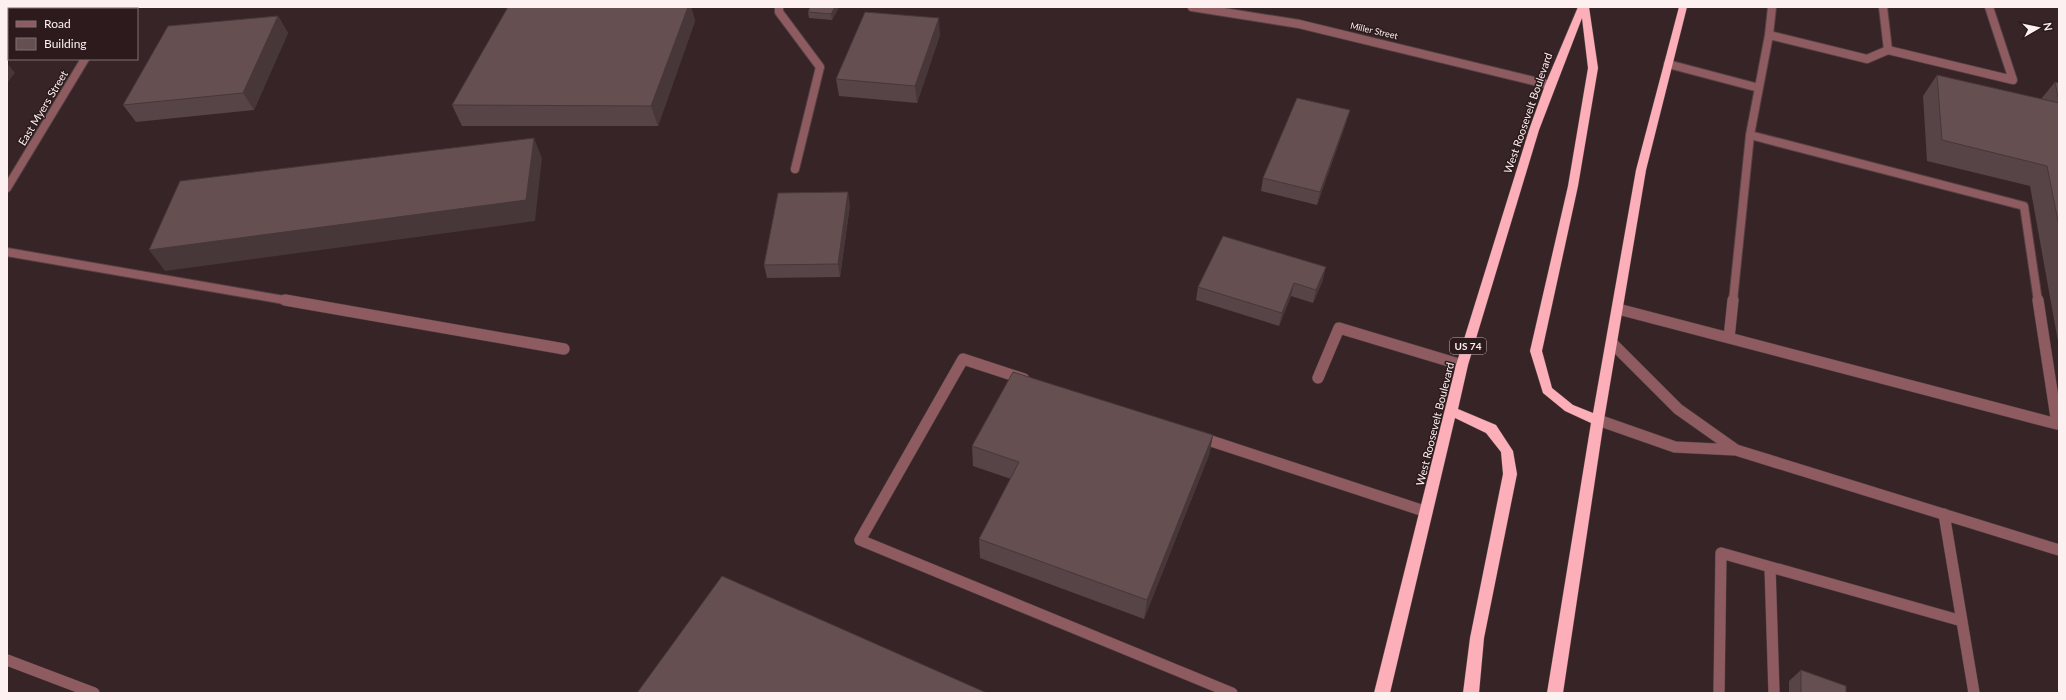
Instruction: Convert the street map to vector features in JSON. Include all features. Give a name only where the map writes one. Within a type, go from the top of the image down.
[{"type":"highway","name":"West Roosevelt Boulevard","points":[[1382,693],[1462,365],[1534,130],[1550,85],[1583,7]]},
{"type":"highway","points":[[1583,7],[1593,68],[1583,118],[1573,186],[1536,351],[1548,390],[1569,408],[1598,420]]},
{"type":"highway","points":[[1555,693],[1598,420],[1618,309],[1640,170],[1683,7]]},
{"type":"highway","points":[[1451,411],[1491,429],[1507,451],[1510,474],[1477,638],[1471,693]]},
{"type":"street","points":[[779,7],[779,12],[820,67],[795,169]]},
{"type":"street","name":"Miller Street","points":[[1192,7],[1298,24],[1550,85]]},
{"type":"street","points":[[1728,339],[1750,135],[1769,35],[1772,7]]},
{"type":"street","points":[[1883,7],[1888,50]]},
{"type":"street","points":[[1769,35],[1867,59],[1888,50],[2013,80],[1989,7]]},
{"type":"street","name":"East Myers Street","points":[[7,188],[84,60]]},
{"type":"street","points":[[1668,64],[1759,88]]},
{"type":"street","points":[[1618,309],[2057,424],[2024,206],[1750,135]]},
{"type":"street","points":[[7,252],[564,348]]},
{"type":"street","points":[[1318,378],[1339,328],[1462,365]]},
{"type":"street","points":[[1612,343],[1678,409],[1736,450]]},
{"type":"street","points":[[1038,384],[963,359],[860,540],[1232,693]]},
{"type":"street","points":[[1598,420],[1674,447],[1736,450],[2059,550]]},
{"type":"street","points":[[1187,433],[1427,512]]},
{"type":"street","points":[[1944,514],[1974,693]]},
{"type":"street","points":[[1719,693],[1721,553],[1962,621]]},
{"type":"street","points":[[1770,566],[1774,693]]},
{"type":"street","points":[[7,660],[94,693]]},
{"type":"building","points":[[508,7],[688,7],[651,106],[452,105]]},
{"type":"building","points":[[810,7],[835,7],[831,14],[808,12]]},
{"type":"building","points":[[865,12],[939,18],[915,86],[836,79]]},
{"type":"building","points":[[278,16],[243,93],[123,105],[168,26]]},
{"type":"building","points":[[1937,75],[2059,103],[2059,226],[2047,166],[1942,140]]},
{"type":"building","points":[[2055,82],[2059,83],[2059,103]]},
{"type":"building","points":[[1297,98],[1350,110],[1320,192],[1263,178]]},
{"type":"building","points":[[534,138],[526,200],[149,250],[180,181]]},
{"type":"building","points":[[848,192],[838,264],[764,265],[778,193]]},
{"type":"building","points":[[1223,236],[1326,267],[1316,290],[1294,283],[1282,313],[1198,287]]},
{"type":"building","points":[[1013,372],[1213,435],[1147,600],[979,539],[1019,462],[972,446]]},
{"type":"building","points":[[722,576],[987,693],[637,693]]},
{"type":"building","points":[[1801,670],[1846,686],[1846,693],[1801,693]]}]
